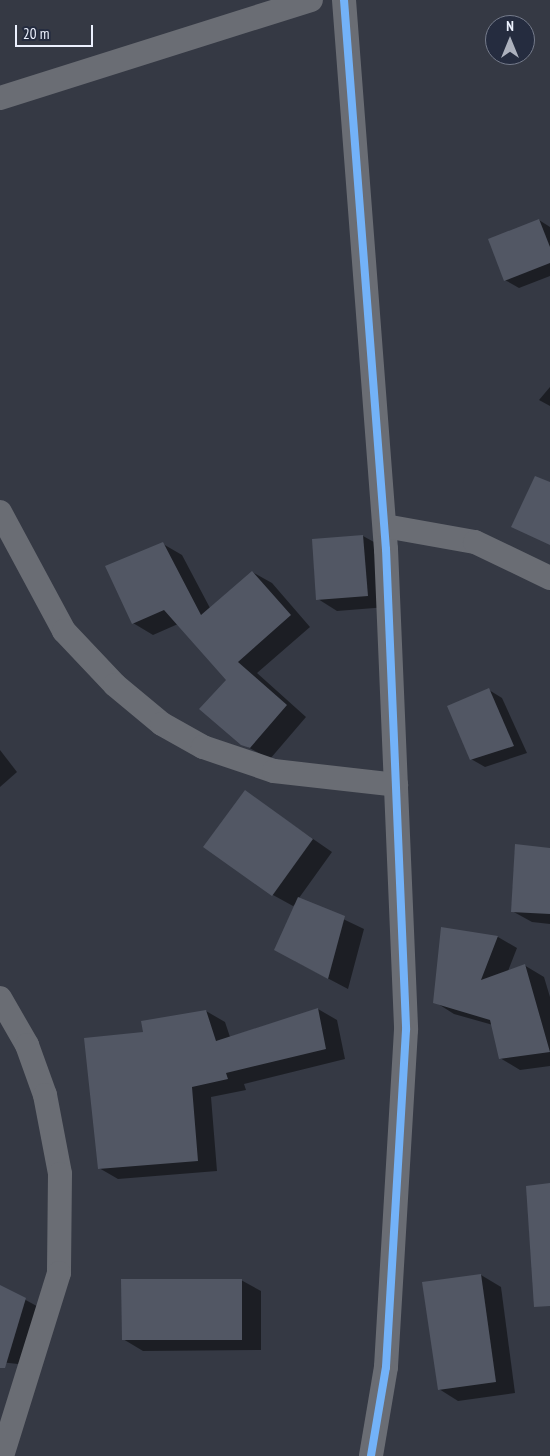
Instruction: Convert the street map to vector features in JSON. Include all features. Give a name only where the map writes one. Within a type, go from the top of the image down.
[{"type":"street","points":[[0,98],[311,0]]},
{"type":"street","points":[[344,0],[385,526],[406,1030],[386,1367],[370,1456]]},
{"type":"street","points":[[0,512],[64,631],[115,685],[162,724],[203,746],[274,771],[396,784]]},
{"type":"street","points":[[385,526],[475,542],[550,578]]},
{"type":"street","points":[[0,998],[27,1046],[45,1095],[60,1174],[59,1273],[2,1456]]},
{"type":"building","points":[[539,219],[550,247],[550,263],[504,281],[488,239]]},
{"type":"building","points":[[535,476],[550,482],[550,545],[511,527]]},
{"type":"building","points":[[363,535],[368,596],[316,600],[312,539]]},
{"type":"building","points":[[163,542],[201,615],[252,571],[291,615],[238,662],[287,705],[250,748],[241,745],[199,709],[226,680],[164,610],[132,624],[105,566]]},
{"type":"building","points":[[489,688],[514,746],[470,760],[447,706]]},
{"type":"building","points":[[245,790],[313,839],[272,896],[203,847]]},
{"type":"building","points":[[515,844],[550,848],[550,914],[511,912]]},
{"type":"building","points":[[298,897],[345,916],[328,979],[274,950]]},
{"type":"building","points":[[441,927],[498,936],[481,980],[525,964],[550,1052],[499,1059],[490,1020],[433,1003]]},
{"type":"building","points":[[318,1008],[326,1049],[226,1073],[228,1079],[192,1087],[198,1161],[98,1169],[84,1038],[143,1032],[141,1021],[206,1010],[216,1041]]},
{"type":"building","points":[[550,1183],[550,1306],[534,1307],[526,1186]]},
{"type":"building","points":[[481,1274],[496,1382],[438,1390],[422,1282]]},
{"type":"building","points":[[121,1279],[242,1279],[242,1340],[122,1340]]},
{"type":"building","points":[[0,1285],[26,1298],[5,1368],[0,1368]]},
{"type":"cycle path","points":[[344,0],[386,549],[406,1030],[386,1367],[371,1456]]}]
